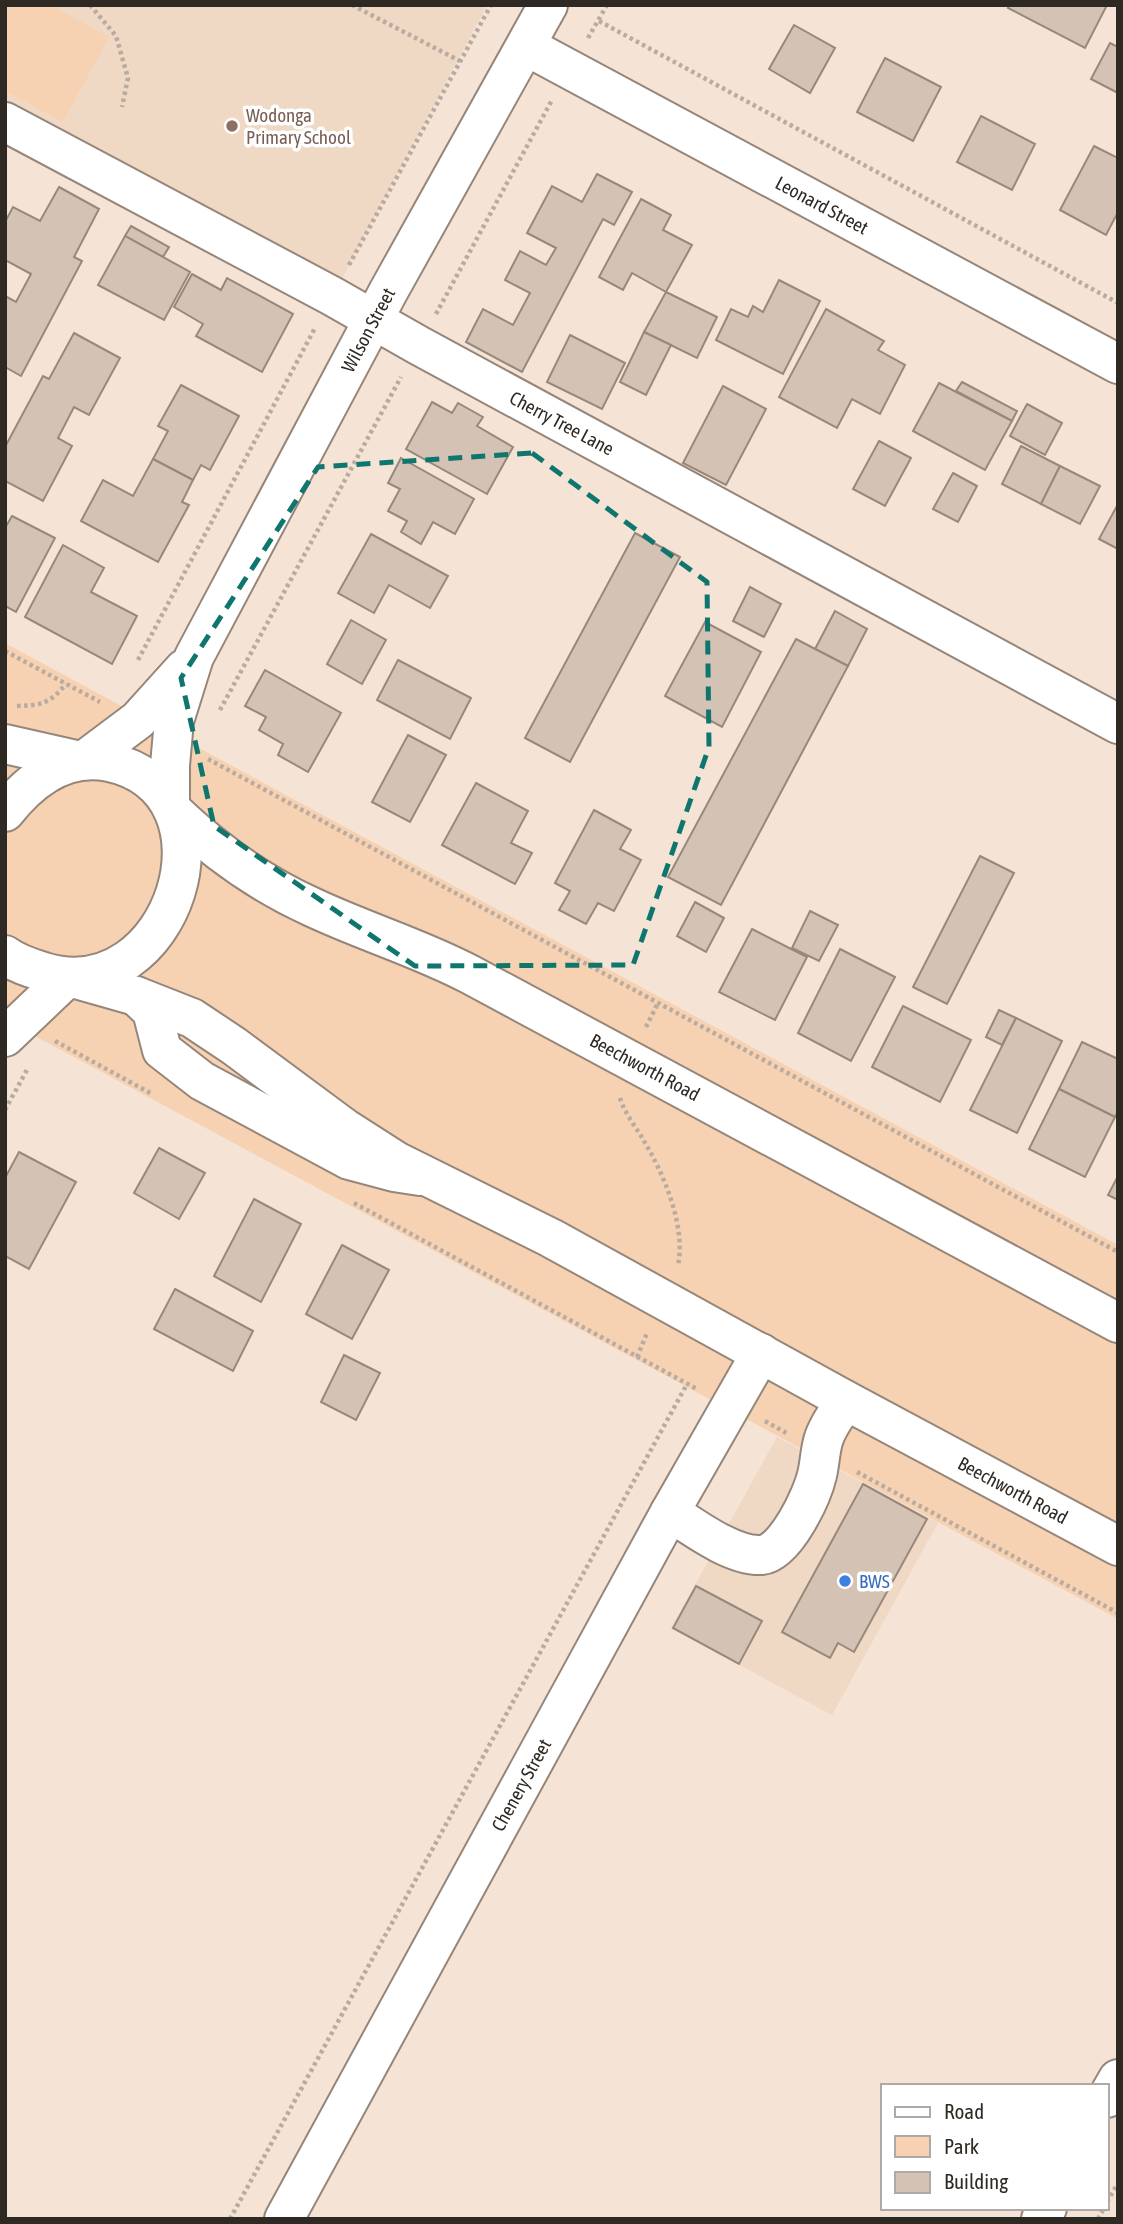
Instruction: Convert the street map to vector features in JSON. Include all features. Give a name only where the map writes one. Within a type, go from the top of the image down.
[{"type":"main road","name":"Wilson Street","points":[[72,978],[104,973],[122,964],[150,940],[166,919],[173,902],[181,865],[181,833],[173,808],[170,765],[174,721],[194,657],[374,319],[548,5]]},
{"type":"main road","name":"Leonard Street","points":[[526,46],[1118,364]]},
{"type":"main road","name":"Cherry Tree Lane","points":[[5,122],[332,296],[1118,724]]},
{"type":"main road","name":"Wilson Street","points":[[5,812],[31,785],[52,770],[81,760],[138,720],[194,657]]},
{"type":"main road","points":[[7,740],[81,760]]},
{"type":"main road","name":"Beechworth Road","points":[[81,760],[114,763],[134,770],[151,782],[173,808],[218,851],[293,897],[362,929],[443,960],[1118,1323]]},
{"type":"main road","name":"Beechworth Road","points":[[5,955],[28,967],[136,996],[176,1010],[214,1032],[346,1129],[426,1177],[551,1238],[1118,1546]]},
{"type":"main road","points":[[23,1032],[72,978]]},
{"type":"main road","name":"Chenery Street","points":[[284,2219],[670,1512],[761,1353]]},
{"type":"main road","points":[[670,1512],[714,1539],[742,1552],[761,1555],[776,1550],[797,1522],[817,1477],[824,1437],[845,1400]]},
{"type":"main road","points":[[1109,2095],[1118,2079]]},
{"type":"path","points":[[90,5],[116,36],[128,78],[122,107]]},
{"type":"path","points":[[352,5],[460,61]]},
{"type":"path","points":[[138,660],[491,5]]},
{"type":"path","points":[[216,717],[607,5]]},
{"type":"path","points":[[598,21],[1118,303]]},
{"type":"path","points":[[5,651],[112,708]]},
{"type":"path","points":[[5,707],[44,704],[66,684]]},
{"type":"path","points":[[197,753],[1118,1252]]},
{"type":"path","points":[[637,1357],[663,1298],[673,1283],[679,1261],[680,1238],[671,1200],[659,1170],[622,1104],[617,1087],[658,1003]]},
{"type":"path","points":[[5,1110],[23,1032],[155,1095]]},
{"type":"path","points":[[348,1200],[1118,1613]]},
{"type":"path","points":[[230,2219],[687,1384]]},
{"type":"path","points":[[1109,2199],[1118,2183]]},
{"type":"highlighted area","points":[[532,453],[707,582],[709,747],[633,965],[415,966],[214,826],[181,678],[318,467]]},
{"type":"shaded area","name":"Wodonga Primary School","points":[[5,5],[487,5],[338,286],[5,106]]},
{"type":"shaded area","points":[[777,1437],[938,1523],[832,1715],[671,1628]]},
{"type":"green space","points":[[5,5],[50,5],[109,37],[63,122],[5,91]]},
{"type":"green space","points":[[5,643],[1118,1245],[1118,1619],[5,1020]]},
{"type":"building","points":[[1009,5],[1107,5],[1085,48],[1008,8]]},
{"type":"building","points":[[794,25],[835,48],[810,93],[769,69]]},
{"type":"building","points":[[1110,43],[1118,47],[1118,93],[1091,79]]},
{"type":"building","points":[[885,58],[941,87],[913,141],[857,112]]},
{"type":"building","points":[[981,116],[1035,144],[1012,190],[957,162]]},
{"type":"building","points":[[1094,146],[1118,158],[1118,212],[1106,235],[1060,210]]},
{"type":"building","points":[[597,174],[632,192],[614,225],[603,219],[522,372],[466,342],[483,309],[513,325],[530,293],[505,280],[520,251],[546,265],[556,248],[527,233],[552,186],[582,202]]},
{"type":"building","points":[[59,187],[99,209],[74,257],[82,261],[21,376],[5,367],[5,296],[16,302],[31,274],[5,260],[5,222],[13,207],[40,221]]},
{"type":"building","points":[[641,199],[671,215],[663,230],[692,245],[666,292],[632,273],[623,290],[599,277]]},
{"type":"building","points":[[131,226],[169,247],[163,257],[125,236]]},
{"type":"building","points":[[125,236],[190,272],[164,320],[98,285]]},
{"type":"building","points":[[192,274],[221,290],[227,278],[293,314],[262,372],[196,336],[203,324],[174,307]]},
{"type":"building","points":[[779,280],[820,301],[783,374],[716,340],[731,309],[748,317],[753,306],[763,312]]},
{"type":"building","points":[[666,292],[717,317],[697,358],[644,332]]},
{"type":"building","points":[[826,309],[884,341],[878,350],[905,365],[880,414],[852,399],[837,428],[779,397]]},
{"type":"building","points":[[644,332],[671,345],[646,395],[620,382]]},
{"type":"building","points":[[74,333],[120,358],[89,415],[74,407],[58,438],[72,446],[43,501],[5,481],[5,447],[43,376],[49,379]]},
{"type":"building","points":[[570,335],[625,363],[602,409],[547,382]]},
{"type":"building","points":[[962,382],[1017,411],[1012,421],[956,391]]},
{"type":"building","points":[[939,383],[1012,421],[985,470],[913,431]]},
{"type":"building","points":[[181,385],[239,416],[210,470],[201,465],[193,480],[153,459],[168,431],[158,426]]},
{"type":"building","points":[[723,386],[766,409],[726,485],[683,463]]},
{"type":"building","points":[[432,402],[452,413],[458,403],[483,417],[477,426],[513,447],[487,494],[406,449]]},
{"type":"building","points":[[1027,404],[1062,423],[1045,455],[1010,436]]},
{"type":"building","points":[[879,441],[911,458],[885,506],[853,489]]},
{"type":"building","points":[[1021,446],[1060,466],[1041,504],[1002,484]]},
{"type":"building","points":[[401,458],[474,499],[455,534],[433,522],[421,544],[401,532],[407,521],[388,511],[400,489],[388,483]]},
{"type":"building","points":[[153,459],[193,480],[182,502],[189,505],[158,562],[81,521],[103,480],[133,496]]},
{"type":"building","points":[[1060,466],[1100,486],[1080,524],[1041,504]]},
{"type":"building","points":[[953,473],[977,486],[958,522],[933,509]]},
{"type":"building","points":[[1118,504],[1118,549],[1099,539]]},
{"type":"building","points":[[12,516],[55,538],[16,612],[5,606],[5,528]]},
{"type":"building","points":[[635,533],[680,557],[570,762],[525,738]]},
{"type":"building","points":[[371,534],[448,576],[430,608],[389,585],[374,613],[338,593]]},
{"type":"building","points":[[63,545],[104,568],[91,592],[137,616],[112,664],[25,617]]},
{"type":"building","points":[[750,587],[781,604],[764,637],[733,621]]},
{"type":"building","points":[[835,611],[867,629],[848,666],[815,649]]},
{"type":"building","points":[[351,620],[386,640],[362,684],[327,664]]},
{"type":"building","points":[[705,622],[761,652],[722,727],[665,696]]},
{"type":"building","points":[[796,639],[848,666],[721,905],[668,877]]},
{"type":"building","points":[[398,660],[471,698],[450,739],[377,700]]},
{"type":"building","points":[[265,670],[341,713],[308,772],[278,755],[283,744],[259,730],[266,717],[245,706]]},
{"type":"building","points":[[408,735],[446,755],[410,822],[372,802]]},
{"type":"building","points":[[476,783],[528,811],[511,843],[532,853],[515,884],[442,845]]},
{"type":"building","points":[[594,810],[631,830],[620,849],[641,860],[614,911],[598,903],[586,924],[559,910],[570,891],[555,883]]},
{"type":"building","points":[[980,856],[1014,873],[947,1004],[913,987]]},
{"type":"building","points":[[695,902],[724,918],[706,952],[677,936]]},
{"type":"building","points":[[810,911],[838,925],[819,961],[792,948]]},
{"type":"building","points":[[752,929],[807,957],[775,1020],[719,992]]},
{"type":"building","points":[[840,949],[895,977],[851,1061],[798,1033]]},
{"type":"building","points":[[903,1006],[971,1040],[940,1102],[872,1067]]},
{"type":"building","points":[[999,1010],[1016,1018],[1002,1045],[986,1037]]},
{"type":"building","points":[[1016,1018],[1062,1041],[1017,1133],[970,1110]]},
{"type":"building","points":[[1082,1042],[1118,1059],[1118,1111],[1115,1117],[1059,1089]]},
{"type":"building","points":[[1059,1089],[1115,1117],[1085,1177],[1029,1149]]},
{"type":"building","points":[[159,1148],[205,1173],[179,1219],[134,1193]]},
{"type":"building","points":[[19,1152],[76,1182],[29,1269],[5,1256],[5,1178]]},
{"type":"building","points":[[1118,1176],[1118,1200],[1108,1195]]},
{"type":"building","points":[[254,1199],[301,1224],[261,1302],[214,1276]]},
{"type":"building","points":[[342,1245],[389,1270],[352,1339],[306,1314]]},
{"type":"building","points":[[175,1289],[253,1331],[233,1371],[154,1329]]},
{"type":"building","points":[[344,1355],[380,1373],[356,1420],[321,1402]]},
{"type":"building","points":[[863,1484],[927,1519],[854,1652],[838,1643],[830,1658],[782,1632]]},
{"type":"building","points":[[696,1586],[762,1621],[739,1664],[673,1628]]},
{"type":"place","name":"Wodonga Primary School","points":[[232,126]]},
{"type":"place","name":"BWS","points":[[845,1581]]}]
